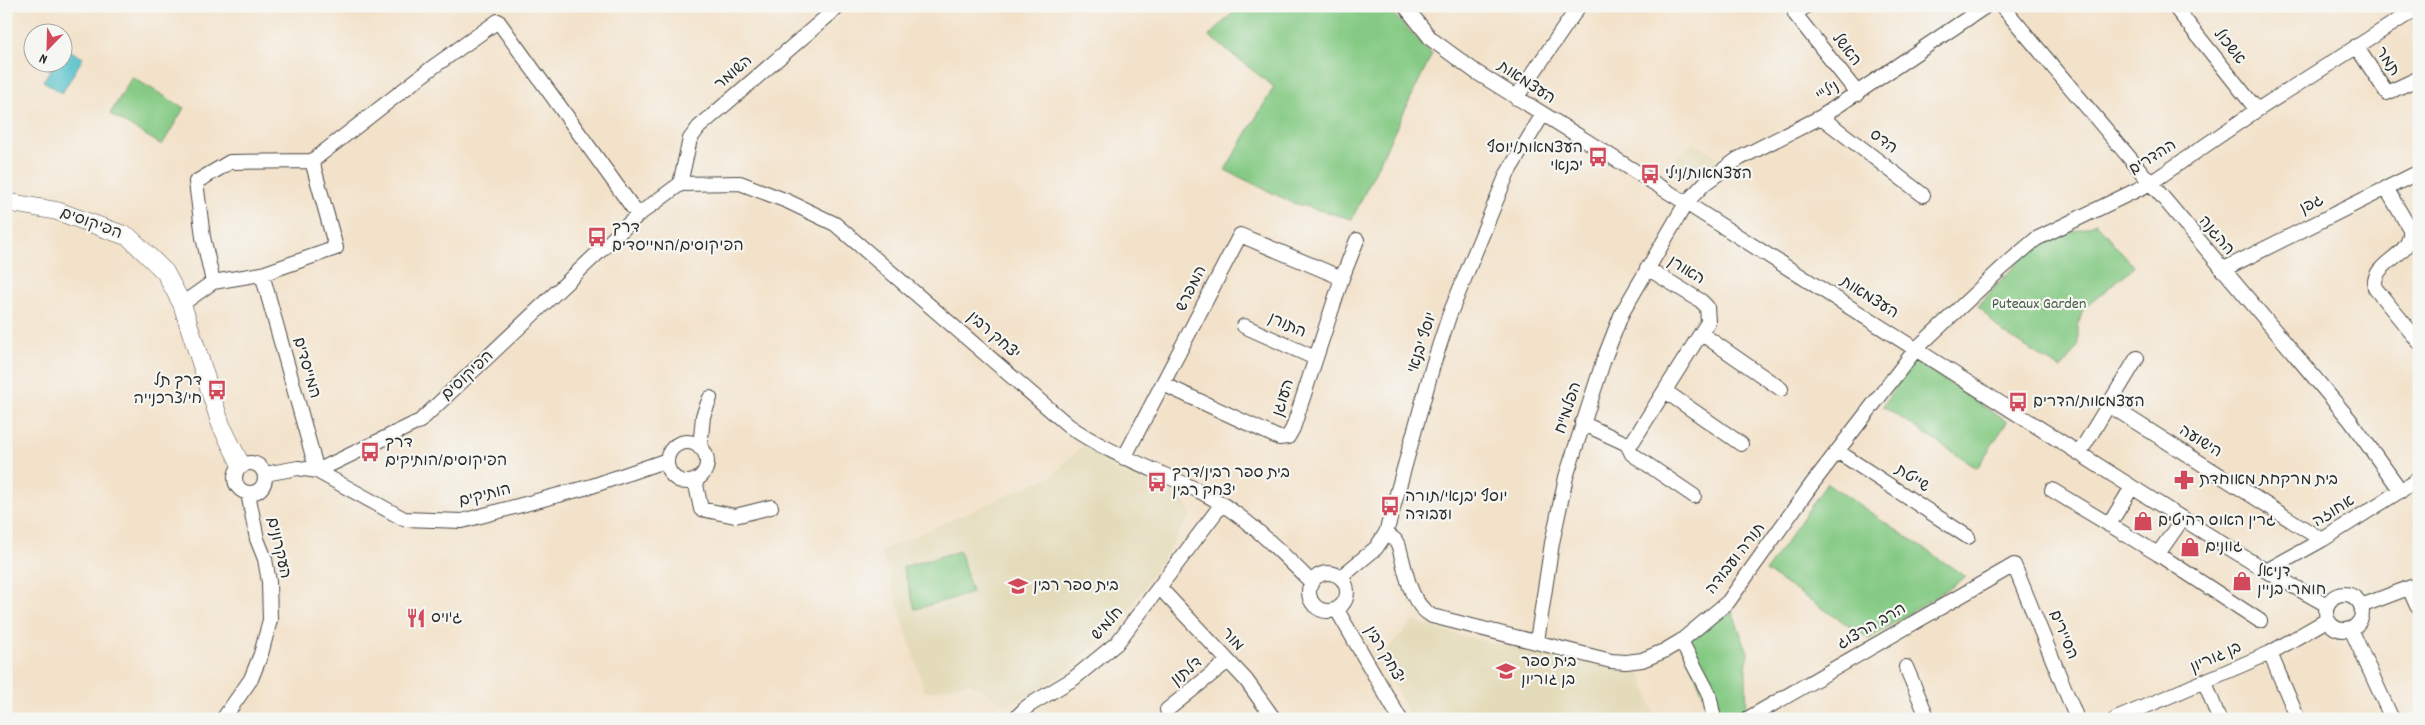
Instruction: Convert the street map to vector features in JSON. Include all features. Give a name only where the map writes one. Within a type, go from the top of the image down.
[{"type":"main road","name":"הפיקוסים","points":[[6,202],[57,211],[129,238],[165,272],[182,304],[221,425],[241,465]]},
{"type":"street","name":"השומר","points":[[680,184],[690,139],[699,127],[839,6]]},
{"type":"street","name":"העצמאות","points":[[1405,6],[1420,28],[1441,48],[1516,98],[1686,202],[2132,487],[2266,570],[2327,605]]},
{"type":"street","points":[[1516,98],[1579,6]]},
{"type":"street","name":"האשל","points":[[1806,6],[1795,14],[1858,94]]},
{"type":"street","name":"ניל\"י","points":[[1686,202],[1705,183],[1738,159],[1821,117],[1858,94],[1986,6]]},
{"type":"street","name":"ההגנה","points":[[2002,6],[2149,184],[2350,420],[2400,491]]},
{"type":"street","name":"אשכול","points":[[2174,6],[2257,110]]},
{"type":"street","name":"ההדרים","points":[[1916,349],[2001,269],[2036,239],[2149,184],[2257,110],[2419,7]]},
{"type":"street","points":[[213,282],[203,238],[196,182],[230,162],[312,160],[433,67],[498,20],[638,215],[680,184]]},
{"type":"street","name":"תמר","points":[[2356,46],[2387,93],[2419,78]]},
{"type":"street","name":"יוסף יבנאי","points":[[1341,577],[1376,548],[1386,533],[1433,365],[1453,307],[1507,174],[1543,114]]},
{"type":"street","name":"הדס","points":[[1821,117],[1923,195]]},
{"type":"street","points":[[182,304],[213,282],[262,274],[336,248],[312,160]]},
{"type":"street","name":"גפן","points":[[2222,270],[2419,172]]},
{"type":"street","name":"יצחק רבין","points":[[680,184],[740,184],[787,201],[835,224],[1069,426],[1095,444],[1199,491],[1222,504],[1274,545],[1311,582]]},
{"type":"street","points":[[2386,188],[2410,229],[2411,236],[2404,249],[2377,272],[2374,280],[2375,288],[2419,342]]},
{"type":"street","name":"הפלמ\"ח","points":[[1537,642],[1552,542],[1566,477],[1582,423],[1622,313],[1686,202]]},
{"type":"street","name":"הפיקוסים","points":[[317,471],[420,421],[638,215]]},
{"type":"street","name":"המפרש","points":[[1124,458],[1240,235],[1342,278]]},
{"type":"street","name":"העוגן","points":[[1163,384],[1279,438],[1288,437],[1293,428],[1342,278],[1357,240]]},
{"type":"street","name":"האורן","points":[[1627,444],[1634,441],[1708,322],[1707,307],[1701,301],[1647,268]]},
{"type":"street","name":"המייסדים","points":[[262,274],[317,471]]},
{"type":"street","name":"התורן","points":[[1244,326],[1315,358]]},
{"type":"street","points":[[1702,334],[1781,389]]},
{"type":"street","name":"תורה ועבודה","points":[[1386,533],[1395,540],[1399,548],[1415,602],[1423,611],[1432,616],[1611,661],[1642,660],[1681,641],[1728,602],[1837,451],[1916,349]]},
{"type":"street","points":[[2080,452],[2137,358]]},
{"type":"street","points":[[1665,391],[1741,444]]},
{"type":"street","points":[[700,448],[704,416],[710,398]]},
{"type":"street","name":"הישועה","points":[[2109,405],[2322,540]]},
{"type":"street","points":[[1582,423],[1627,444],[1632,454],[1694,496]]},
{"type":"street","points":[[689,443],[700,448],[704,453],[706,466],[704,472],[695,480],[683,482],[678,480],[669,471],[667,460],[672,449],[677,445],[689,443]]},
{"type":"street","name":"שייטת","points":[[1837,451],[1968,537]]},
{"type":"street","name":"הותיקים","points":[[317,471],[404,520],[462,521],[592,486],[667,460]]},
{"type":"street","points":[[254,463],[261,467],[265,474],[264,484],[261,489],[248,493],[240,490],[234,480],[235,472],[241,465],[254,463]]},
{"type":"street","points":[[265,474],[298,468],[317,471]]},
{"type":"street","name":"אחוזה","points":[[2266,570],[2322,540],[2419,479]]},
{"type":"street","points":[[695,480],[701,509],[735,516],[771,507]]},
{"type":"street","points":[[2110,525],[2132,487]]},
{"type":"street","points":[[2052,490],[2158,554],[2260,621]]},
{"type":"street","name":"העקרונים","points":[[223,719],[251,678],[261,654],[270,620],[266,559],[257,539],[248,493]]},
{"type":"street","name":"חלמיש","points":[[1015,719],[1028,706],[1065,685],[1102,658],[1118,643],[1222,504]]},
{"type":"street","points":[[2158,554],[2183,518]]},
{"type":"street","name":"הרב הרצוג","points":[[1747,719],[2014,565]]},
{"type":"street","name":"הסיירים","points":[[2014,565],[2077,719]]},
{"type":"street","points":[[1325,573],[1341,577],[1345,582],[1348,594],[1346,601],[1337,610],[1323,611],[1316,608],[1309,596],[1311,582],[1319,574],[1325,573]]},
{"type":"street","points":[[2361,606],[2414,586],[2417,606],[2419,606]]},
{"type":"street","name":"מור","points":[[1160,588],[1228,661],[1274,719]]},
{"type":"street","points":[[2348,594],[2358,601],[2361,606],[2362,617],[2356,627],[2337,630],[2327,620],[2327,605],[2335,596],[2348,594]]},
{"type":"street","name":"יצחק רבין","points":[[1337,610],[1400,719]]},
{"type":"street","name":"בן גוריון","points":[[2116,719],[2270,653],[2327,620]]},
{"type":"street","points":[[2351,629],[2392,719]]},
{"type":"street","points":[[1681,641],[1710,694],[1714,719]]},
{"type":"street","points":[[2270,653],[2298,719]]},
{"type":"street","name":"דלתון","points":[[1167,710],[1228,661]]},
{"type":"street","points":[[1906,667],[1928,719]]},
{"type":"street","points":[[2205,682],[2219,719]]},
{"type":"shaded area","points":[[1693,142],[1719,158],[1686,181],[1676,176],[1666,167]]},
{"type":"shaded area","name":"בית ספר רבין","points":[[1083,445],[1180,498],[1188,508],[1190,516],[1132,606],[1100,642],[1060,676],[1031,694],[1007,704],[969,683],[925,692],[881,551],[1053,475]]},
{"type":"shaded area","name":"בית ספר בן גוריון","points":[[1413,621],[1469,638],[1641,674],[1656,719],[1412,719],[1380,658]]},
{"type":"green space","points":[[1240,6],[1382,6],[1393,14],[1432,54],[1352,219],[1293,203],[1225,170],[1274,87],[1209,36]]},
{"type":"green space","points":[[132,77],[184,108],[162,145],[110,114]]},
{"type":"green space","name":"Puteaux Garden","points":[[2096,223],[2134,267],[2083,309],[2078,326],[2078,346],[2061,369],[2002,332],[1978,306],[2031,248]]},
{"type":"green space","points":[[1914,360],[2007,422],[1977,468],[1883,406]]},
{"type":"green space","points":[[1827,483],[1966,577],[1869,639],[1766,571]]},
{"type":"green space","points":[[960,551],[972,593],[915,609],[903,567]]},
{"type":"green space","points":[[1728,602],[1748,652],[1746,671],[1747,719],[1714,719],[1681,641]]},
{"type":"water","points":[[72,52],[83,58],[62,93],[43,81],[49,72],[72,72]]},
{"type":"place","name":"העצמאות/יוסף יבנאי","points":[[1598,157]]},
{"type":"place","name":"העצמאות/נילי","points":[[1650,174]]},
{"type":"place","name":"דרך הפיקוסים/המייסדים","points":[[597,237]]},
{"type":"place","name":"דרך תל חי/צרכנייה","points":[[217,390]]},
{"type":"place","name":"העצמאות/הדרים","points":[[2018,402]]},
{"type":"place","name":"דרך הפיקוסים/הותיקים","points":[[370,452]]},
{"type":"place","name":"בית מרקחת מאוחדת","points":[[2184,480]]},
{"type":"place","name":"בית ספר רבין/דרך יצחק רבין","points":[[1157,482]]},
{"type":"place","name":"יוסף יבנאי/תורה ועבודה","points":[[1390,506]]},
{"type":"place","name":"גרין האוס רהיטים","points":[[2143,521]]},
{"type":"place","name":"גוונים","points":[[2190,547]]},
{"type":"place","name":"דניאל חומרי בניין","points":[[2242,581]]},
{"type":"place","name":"בית ספר רבין","points":[[1018,586]]},
{"type":"place","name":"ג'ויס","points":[[416,618]]},
{"type":"place","name":"בית ספר בן גוריון","points":[[1506,671]]}]
